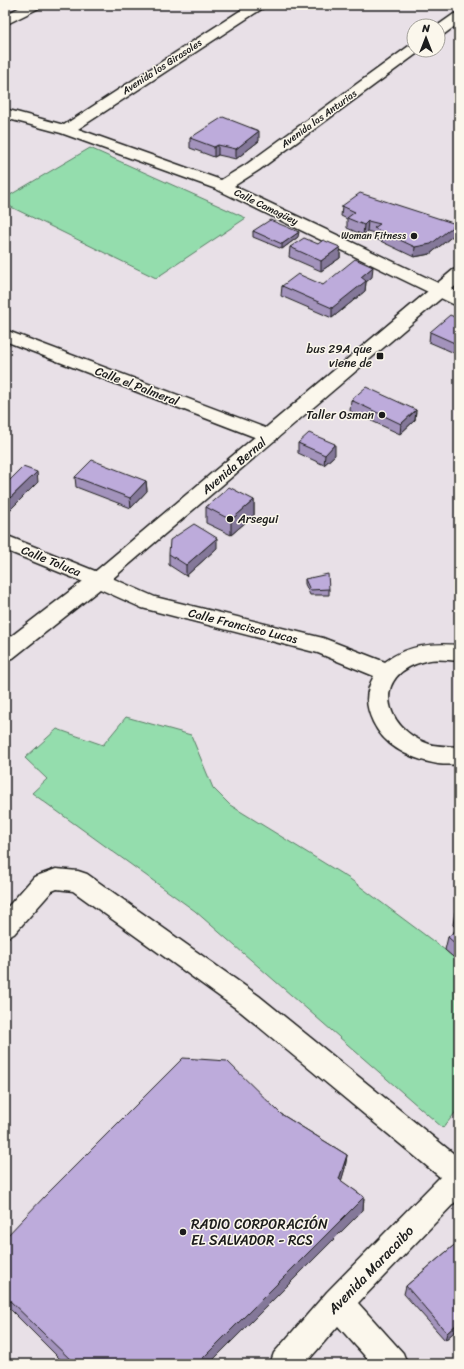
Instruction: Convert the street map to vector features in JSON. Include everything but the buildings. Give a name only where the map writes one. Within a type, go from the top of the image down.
[{"type":"street","points":[[5,21],[34,5]]},
{"type":"street","name":"Avenida los Girasoles","points":[[66,130],[258,5]]},
{"type":"street","points":[[446,26],[459,17]]},
{"type":"street","name":"Avenida las Anturias","points":[[222,186],[253,167],[406,55]]},
{"type":"street","name":"Calle Camagüey","points":[[5,113],[66,130],[222,186],[459,300]]},
{"type":"street","name":"Avenida Bernal","points":[[5,652],[98,580],[459,274]]},
{"type":"street","name":"Calle el Palmeral","points":[[5,335],[269,436]]},
{"type":"street","name":"Calle Toluca","points":[[5,542],[98,580]]},
{"type":"street","name":"Calle Francisco Lucas","points":[[98,580],[149,602],[324,646],[387,672]]},
{"type":"street","points":[[459,653],[440,651],[420,654],[402,660],[387,672],[378,687],[377,704],[383,721],[397,737],[416,748],[439,755],[459,756]]},
{"type":"street","points":[[5,927],[43,884],[56,879],[78,881],[250,1004],[459,1176]]},
{"type":"street","name":"Avenida Maracaibo","points":[[285,1364],[338,1303],[459,1176]]},
{"type":"street","points":[[338,1303],[392,1364]]},
{"type":"green space","points":[[90,148],[246,218],[156,278],[5,204],[5,198]]},
{"type":"green space","points":[[126,717],[191,735],[213,788],[230,805],[350,879],[459,962],[459,1108],[443,1128],[195,911],[32,793],[47,779],[25,758],[57,729],[103,745]]},
{"type":"place","name":"Woman Fitness","points":[[414,236]]},
{"type":"place","name":"bus 29A que viene de","points":[[380,356]]},
{"type":"place","name":"Taller Osman","points":[[382,415]]},
{"type":"place","name":"Arsegui","points":[[230,519]]},
{"type":"place","name":"RADIO CORPORACIÓN EL SALVADOR - RCS","points":[[183,1232]]}]
